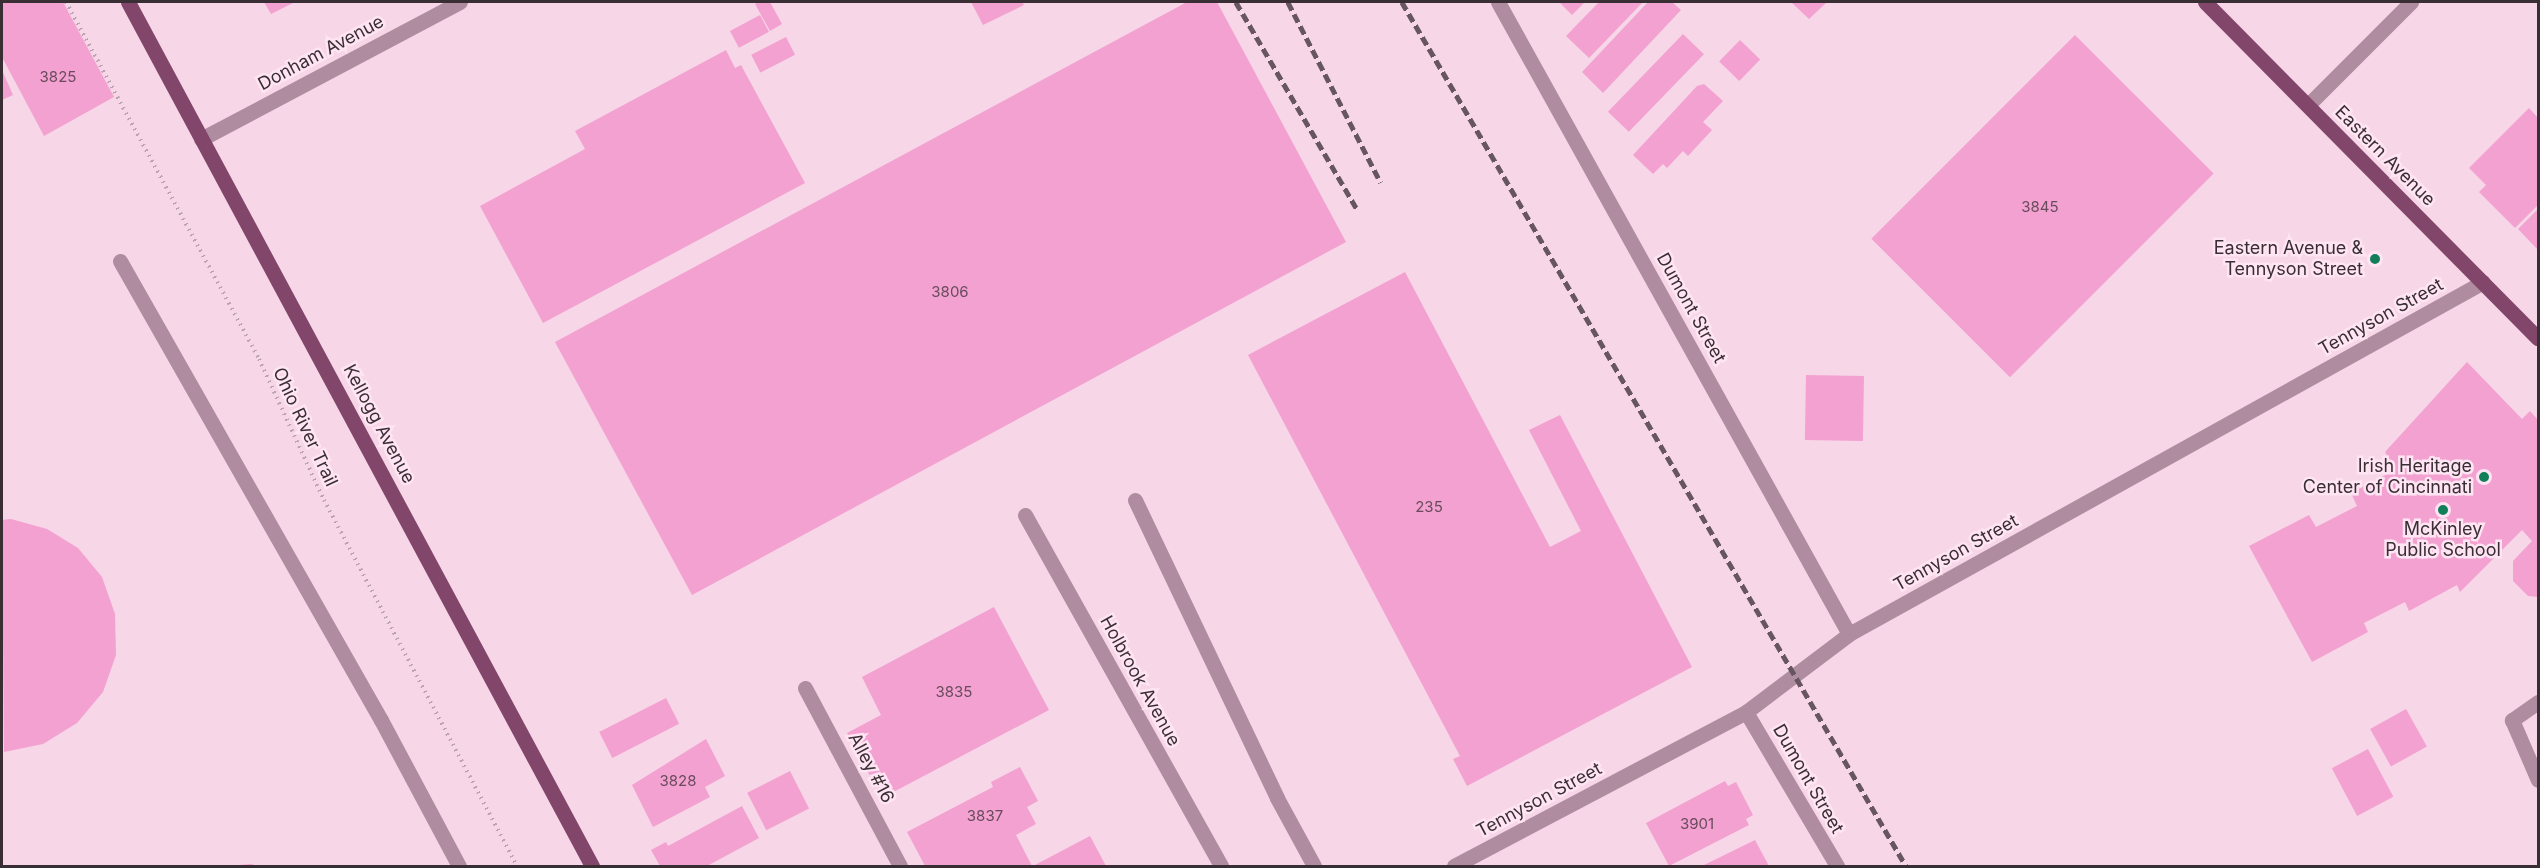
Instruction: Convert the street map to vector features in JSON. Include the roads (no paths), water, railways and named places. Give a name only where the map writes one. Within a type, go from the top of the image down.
[{"type":"main road","name":"Kellogg Avenue","points":[[128,2],[592,867]]},
{"type":"main road","name":"Eastern Avenue","points":[[2205,2],[2538,338]]},
{"type":"street","name":"Donham Avenue","points":[[201,139],[460,2]]},
{"type":"street","name":"Dumont Street","points":[[1498,2],[1850,634]]},
{"type":"street","points":[[2308,105],[2411,2]]},
{"type":"street","points":[[120,261],[381,720],[459,867]]},
{"type":"street","name":"Tennyson Street","points":[[1454,867],[1746,712],[1850,634],[2483,282]]},
{"type":"street","points":[[1135,500],[1277,798],[1314,867]]},
{"type":"street","name":"Holbrook Avenue","points":[[1024,515],[1221,867]]},
{"type":"street","name":"Alley #16","points":[[805,688],[900,867]]},
{"type":"street","points":[[2538,702],[2512,720],[2538,780]]},
{"type":"street","name":"Dumont Street","points":[[1746,712],[1837,867]]},
{"type":"railway","points":[[1236,2],[1357,209]]},
{"type":"railway","points":[[1288,2],[1381,183]]},
{"type":"railway","points":[[1402,2],[1906,866]]},
{"type":"place","name":"Eastern Avenue & Tennyson Street","points":[[2375,259]]},
{"type":"place","name":"Irish Heritage Center of Cincinnati","points":[[2484,477]]},
{"type":"place","name":"McKinley Public School","points":[[2443,510]]}]
